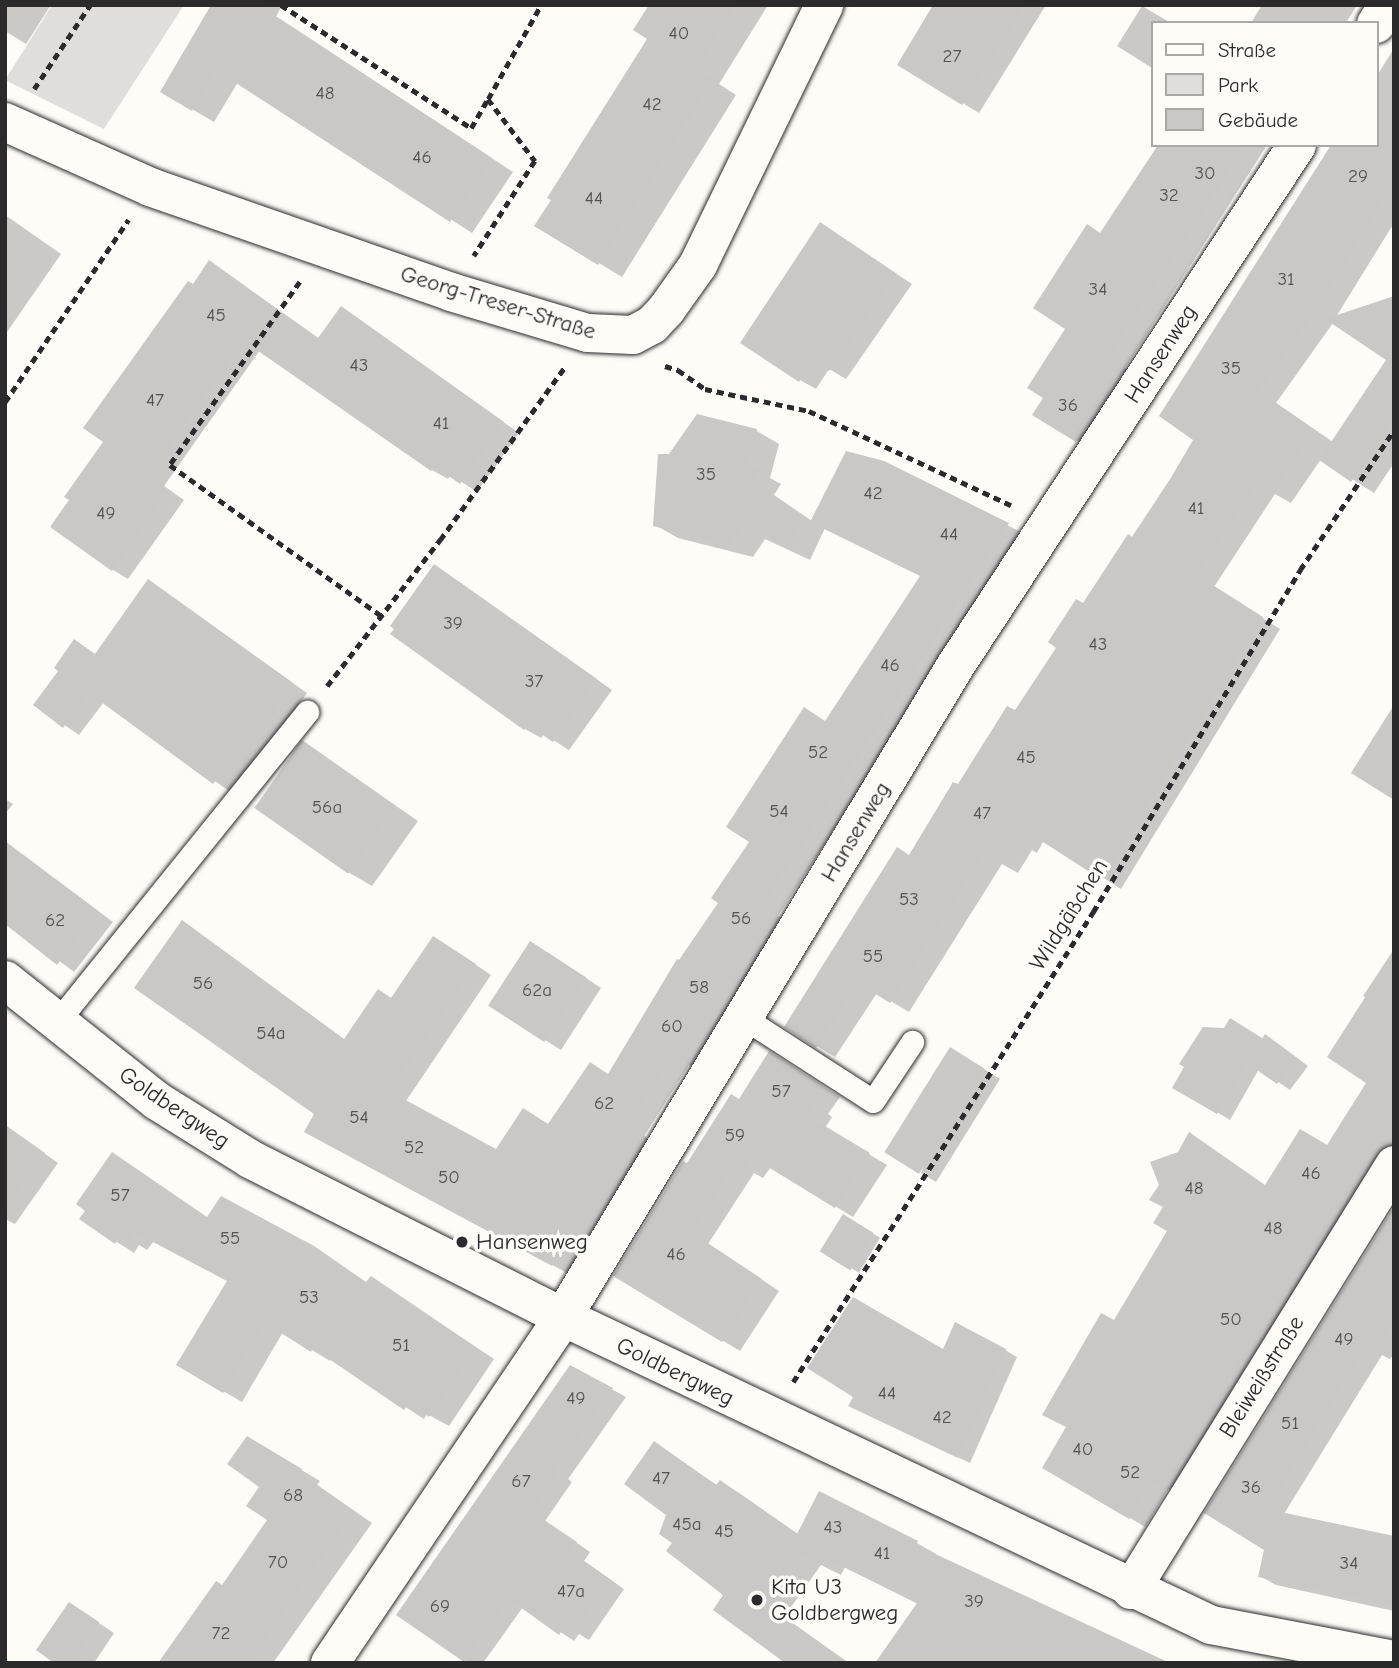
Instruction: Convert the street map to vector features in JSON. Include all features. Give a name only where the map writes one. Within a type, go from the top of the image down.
[{"type":"street","name":"Georg-Treser-Straße","points":[[7,123],[150,187],[451,292],[588,333],[633,335],[652,324],[682,289],[698,265],[824,5]]},
{"type":"street","points":[[1378,21],[1388,5]]},
{"type":"street","name":"Hansenweg","points":[[330,1663],[563,1317],[956,665],[1296,147]]},
{"type":"street","name":"Goldbergweg","points":[[5,980],[157,1101],[250,1158],[563,1317],[1131,1590],[1211,1625],[1394,1660]]},
{"type":"street","name":"Bleiweißstraße","points":[[1131,1590],[1394,1165]]},
{"type":"lane","points":[[56,1023],[307,712]]},
{"type":"lane","points":[[744,1018],[873,1101],[912,1042]]},
{"type":"path","points":[[7,123],[90,5]]},
{"type":"path","points":[[281,5],[471,128],[541,5]]},
{"type":"path","points":[[451,292],[536,161],[488,99]]},
{"type":"path","points":[[5,402],[150,187]]},
{"type":"path","points":[[325,247],[170,465],[382,616]]},
{"type":"path","points":[[659,363],[678,370],[705,389],[809,411],[1050,523]]},
{"type":"path","points":[[307,712],[382,616],[567,365]]},
{"type":"path","name":"Wildgäßchen","points":[[770,1418],[1093,912],[1300,570],[1394,430]]},
{"type":"green space","points":[[52,5],[184,5],[104,129],[5,80]]},
{"type":"building","points":[[211,5],[259,5],[492,158],[450,222],[216,70],[192,111],[160,92]]},
{"type":"building","points":[[649,5],[736,5],[696,69],[713,79],[598,265],[534,226],[551,200],[547,198],[647,39],[633,30]]},
{"type":"building","points":[[933,5],[1025,5],[962,105],[897,65]]},
{"type":"building","points":[[1394,145],[1394,182],[1315,312],[1259,391],[1315,430],[1272,494],[1257,483],[1197,575],[1263,617],[1102,880],[1026,831],[1018,844],[1013,841],[999,864],[983,855],[890,1003],[858,983],[816,1048],[784,1027],[897,847],[909,855],[953,782],[958,784],[1007,706],[1015,710],[1056,648],[1048,642],[1076,599],[1083,603],[1128,534],[1132,537],[1193,440],[1159,416],[1330,147]]},
{"type":"building","points":[[1157,147],[1245,147],[1109,356],[1125,367],[1076,442],[1032,415],[1043,398],[1027,388],[1065,329],[1033,308],[1087,224],[1100,233]]},
{"type":"building","points":[[820,222],[897,274],[829,371],[813,361],[799,382],[740,343]]},
{"type":"building","points":[[209,260],[318,338],[341,306],[504,422],[460,484],[435,466],[431,471],[244,341],[149,475],[169,490],[112,571],[50,527],[69,500],[64,497],[103,442],[83,428],[188,281],[193,284]]},
{"type":"building","points":[[1394,296],[1394,419],[1351,482],[1319,460],[1386,360],[1325,319]]},
{"type":"building","points":[[697,414],[757,429],[748,467],[760,470],[752,481],[803,516],[787,548],[742,527],[730,545],[653,526],[658,454],[669,454]]},
{"type":"building","points":[[846,451],[884,461],[1009,523],[762,906],[777,914],[683,1063],[672,1056],[628,1125],[646,1137],[576,1254],[564,1247],[552,1266],[304,1132],[314,1114],[134,988],[182,920],[344,1039],[378,989],[391,998],[433,936],[476,964],[389,1091],[496,1149],[523,1108],[548,1124],[590,1062],[608,1074],[677,959],[679,960],[718,903],[711,898],[749,842],[726,827],[804,707],[825,721],[920,576],[810,522]]},
{"type":"building","points":[[434,564],[597,679],[553,742],[528,725],[524,730],[390,634],[394,629],[390,626]]},
{"type":"building","points":[[148,579],[293,683],[270,717],[280,724],[228,788],[216,780],[213,784],[89,693],[63,728],[33,705],[58,671],[54,668],[74,639],[95,654]]},
{"type":"building","points":[[1394,705],[1394,800],[1351,773]]},
{"type":"building","points":[[302,740],[395,805],[348,873],[254,808]]},
{"type":"building","points":[[5,842],[98,911],[57,965],[5,924]]},
{"type":"building","points":[[530,941],[586,977],[544,1042],[488,1006]]},
{"type":"building","points":[[1394,952],[1394,1143],[1383,1146],[1375,1153],[1167,1491],[1152,1482],[1129,1519],[1042,1468],[1066,1427],[1042,1415],[1101,1313],[1114,1320],[1167,1231],[1153,1223],[1163,1207],[1149,1200],[1159,1185],[1150,1162],[1178,1152],[1189,1132],[1265,1185],[1300,1129],[1327,1145],[1366,1083],[1327,1057]]},
{"type":"building","points":[[1230,1018],[1262,1038],[1254,1051],[1265,1034],[1297,1058],[1277,1084],[1247,1063],[1217,1114],[1172,1088],[1184,1067],[1179,1064],[1203,1027],[1224,1028]]},
{"type":"building","points":[[950,1047],[985,1069],[919,1174],[884,1152]]},
{"type":"building","points":[[769,1051],[823,1086],[811,1103],[815,1105],[808,1116],[870,1153],[835,1208],[752,1157],[745,1169],[735,1164],[691,1232],[762,1279],[722,1342],[613,1276],[683,1161],[687,1163],[731,1094],[739,1099]]},
{"type":"building","points":[[5,1125],[45,1153],[5,1210]]},
{"type":"building","points":[[112,1152],[207,1217],[221,1196],[314,1246],[366,1282],[371,1276],[477,1348],[429,1417],[409,1403],[404,1410],[313,1348],[311,1352],[264,1322],[223,1393],[176,1365],[227,1281],[134,1232],[128,1241],[121,1235],[115,1244],[79,1219],[85,1211],[76,1204]]},
{"type":"building","points":[[1394,1207],[1394,1321],[1374,1352],[1366,1347],[1267,1509],[1394,1536],[1394,1605],[1258,1577],[1264,1550],[1204,1513]]},
{"type":"building","points":[[843,1214],[874,1233],[850,1270],[820,1251]]},
{"type":"building","points":[[853,1297],[943,1349],[955,1322],[1006,1349],[958,1458],[848,1406],[853,1397],[807,1368]]},
{"type":"building","points":[[570,1365],[613,1388],[555,1470],[559,1473],[532,1512],[577,1542],[571,1552],[611,1580],[574,1633],[564,1627],[559,1635],[509,1599],[464,1662],[396,1615]]},
{"type":"building","points":[[247,1436],[302,1469],[300,1473],[354,1511],[248,1663],[158,1663],[216,1581],[222,1585],[267,1520],[246,1506],[259,1487],[227,1464]]},
{"type":"building","points":[[654,1441],[716,1485],[720,1480],[797,1534],[819,1491],[918,1541],[916,1545],[1170,1663],[875,1663],[917,1603],[825,1558],[821,1565],[801,1555],[766,1604],[848,1663],[785,1663],[713,1610],[723,1595],[666,1551],[672,1543],[659,1534],[666,1515],[624,1484]]},
{"type":"building","points":[[69,1602],[99,1622],[72,1663],[54,1663],[36,1650]]},
{"type":"place","name":"Hansenweg","points":[[462,1242]]},
{"type":"place","name":"Kita U3 Goldbergweg","points":[[757,1600]]}]
